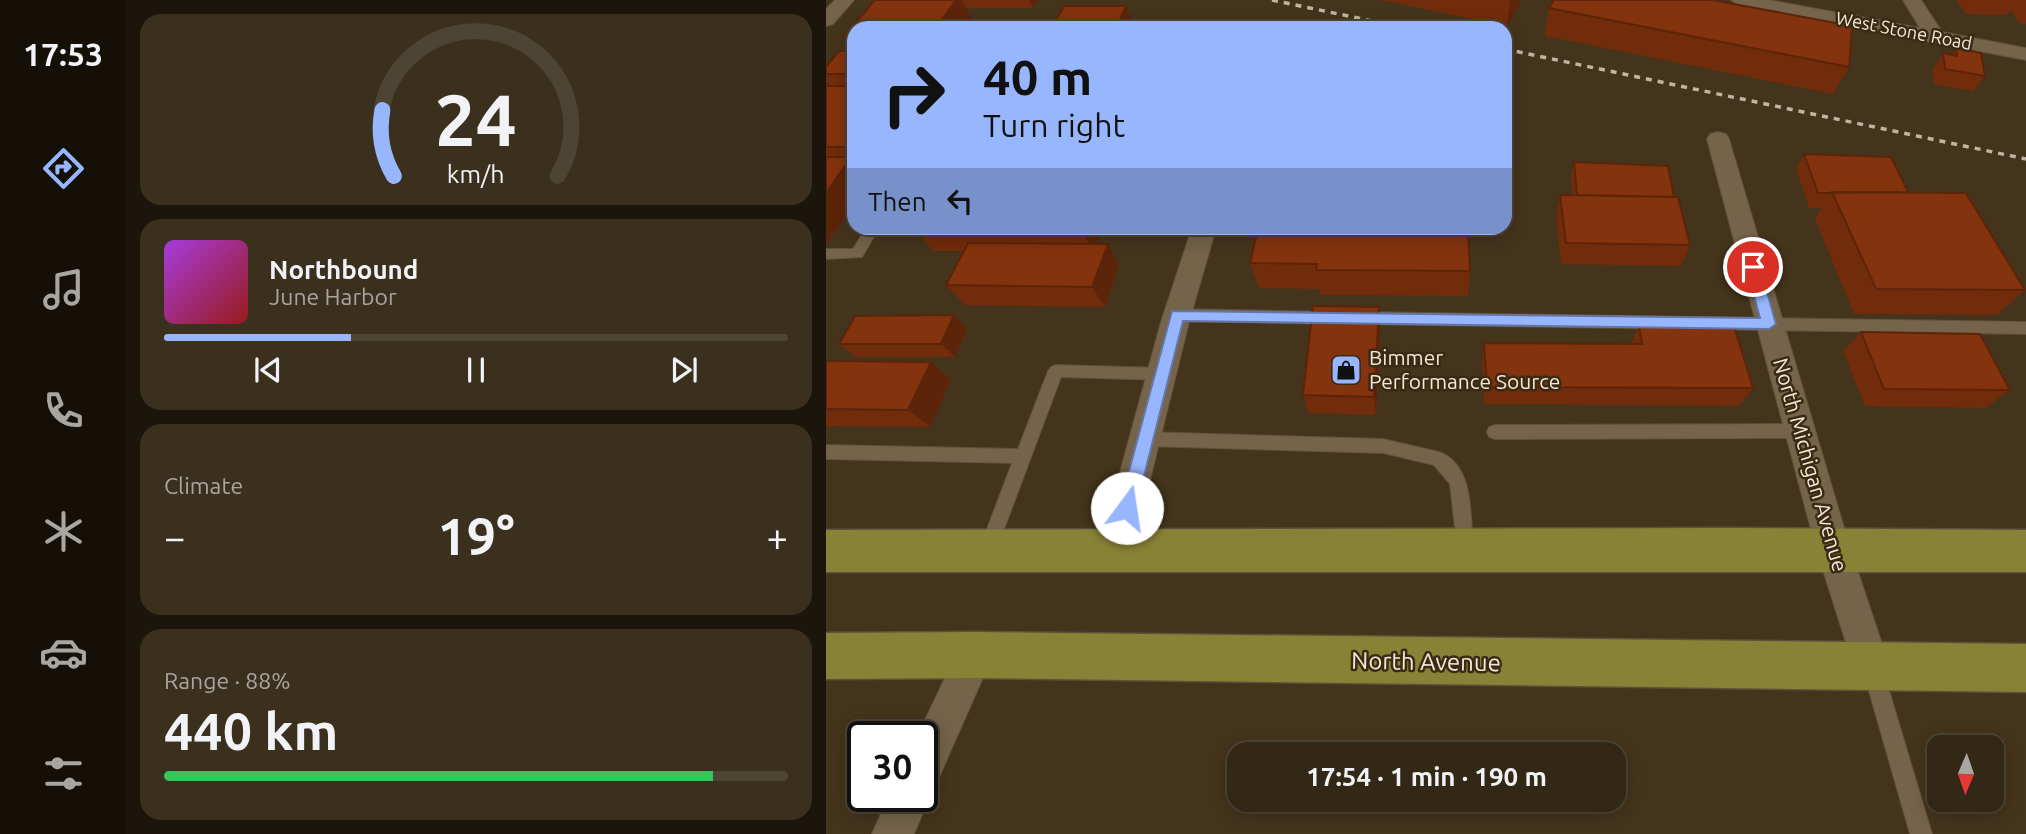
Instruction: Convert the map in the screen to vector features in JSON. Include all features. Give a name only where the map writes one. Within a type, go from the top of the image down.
[{"type":"main road","points":[[826,551],[1115,553],[1833,548],[2026,551]]},
{"type":"main road","name":"North Avenue","points":[[826,656],[975,655],[2026,668]]},
{"type":"street","points":[[826,20],[845,0]]},
{"type":"street","name":"West Stone Road","points":[[1740,0],[2026,54]]},
{"type":"street","points":[[1912,0],[1935,37]]},
{"type":"street","name":"North Michigan Avenue","points":[[1718,139],[1833,548],[1872,668]]},
{"type":"street","points":[[1115,553],[1177,315],[1202,235]]},
{"type":"street","points":[[938,735],[975,655]]},
{"type":"street","points":[[893,834],[903,812]]},
{"type":"lane","points":[[826,254],[857,254],[868,235]]},
{"type":"lane","points":[[1177,315],[2026,328]]},
{"type":"lane","points":[[987,552],[1056,371],[1162,374]]},
{"type":"lane","points":[[1495,432],[1800,431]]},
{"type":"lane","points":[[1145,439],[1383,446],[1439,458],[1458,481],[1464,551]]},
{"type":"lane","points":[[826,452],[1023,456]]},
{"type":"lane","points":[[1872,668],[1921,834]]},
{"type":"building","points":[[875,0],[956,0],[941,21],[857,21]]},
{"type":"building","points":[[1554,0],[1712,0],[1852,26],[1849,67],[1549,8]]},
{"type":"building","points":[[1064,6],[1126,6],[1120,20],[1201,20],[1201,21],[1056,21]]},
{"type":"building","points":[[1956,48],[1981,53],[1985,76],[1945,69],[1943,53],[1957,56]]},
{"type":"building","points":[[839,51],[847,51],[847,74],[826,74],[826,67]]},
{"type":"building","points":[[826,86],[847,86],[847,147],[826,147]]},
{"type":"building","points":[[1804,154],[1891,157],[1908,192],[1818,193]]},
{"type":"building","points":[[826,157],[847,157],[847,163],[826,193]]},
{"type":"building","points":[[1574,162],[1668,166],[1674,197],[1577,195]]},
{"type":"building","points":[[1832,192],[1966,193],[2025,290],[1876,289]]},
{"type":"building","points":[[1560,195],[1678,197],[1690,245],[1566,243]]},
{"type":"building","points":[[1256,235],[1468,235],[1470,271],[1316,270],[1317,264],[1250,263]]},
{"type":"building","points":[[968,243],[1108,244],[1092,287],[946,285]]},
{"type":"building","name":"Bimmer Performance Source","points":[[1313,306],[1379,307],[1374,397],[1303,395]]},
{"type":"building","points":[[954,315],[941,344],[839,344],[855,316]]},
{"type":"building","points":[[1639,326],[1734,326],[1753,388],[1487,387],[1484,343],[1642,344]]},
{"type":"building","points":[[1861,332],[1980,334],[2010,390],[1884,389]]},
{"type":"building","points":[[826,361],[931,362],[908,410],[826,409]]},
{"type":"railway","points":[[1272,0],[1372,21]]},
{"type":"railway","points":[[1512,50],[2026,159]]},
{"type":"place","name":"Bimmer Performance Source","points":[[1346,370]]},
{"type":"route","points":[[1127,508],[1177,315],[1769,324],[1753,267]]}]
